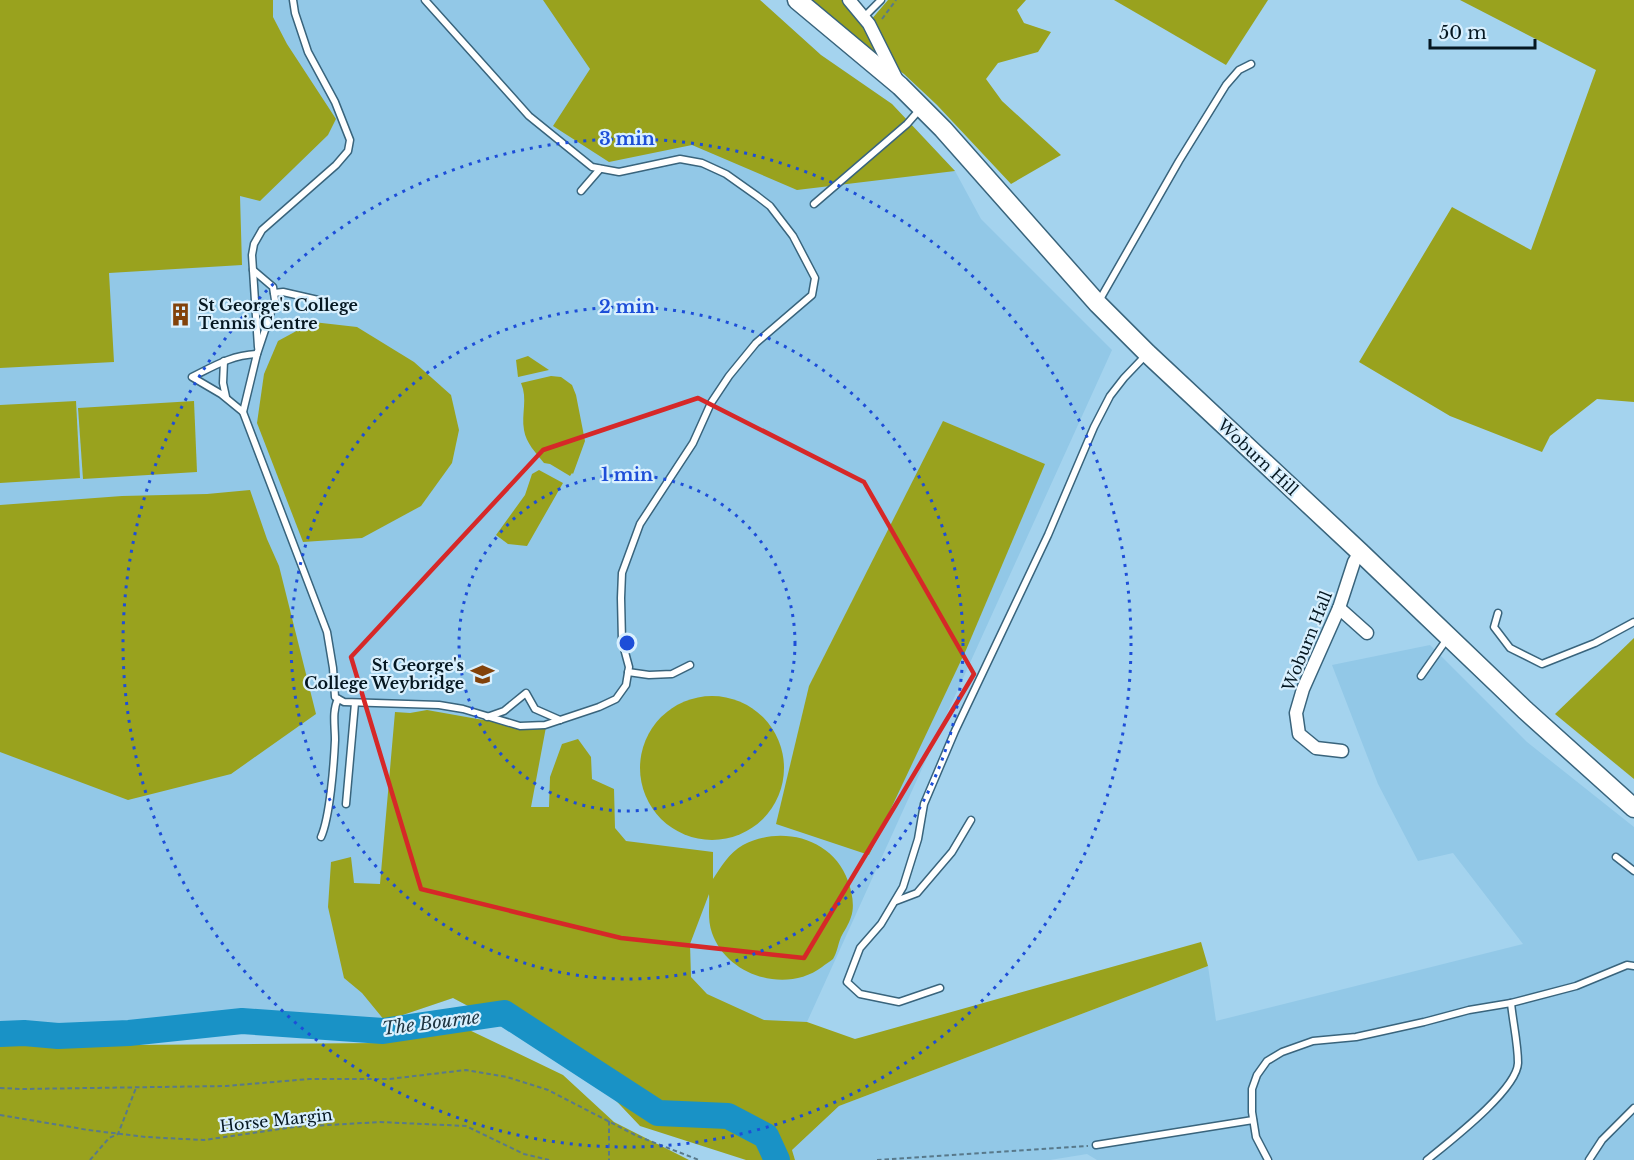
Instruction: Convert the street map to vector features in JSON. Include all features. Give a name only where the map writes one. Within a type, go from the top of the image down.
[{"type":"main road","name":"Woburn Hill","points":[[797,0],[900,87],[921,108],[1004,197],[1098,304],[1147,353],[1525,710],[1634,808]]},
{"type":"street","name":"Woburn Hill","points":[[849,0],[873,30],[900,87]]},
{"type":"street","name":"Woburn Hall","points":[[1342,751],[1316,748],[1299,734],[1296,713],[1303,689],[1339,609],[1354,562],[1360,552]]},
{"type":"street","points":[[1339,609],[1367,633]]},
{"type":"lane","points":[[258,352],[253,270],[254,244],[262,230],[348,152],[350,140],[336,102],[308,52],[293,0]]},
{"type":"lane","points":[[258,352],[224,361],[192,377],[203,382],[243,412],[327,632],[335,697],[355,704],[439,705],[463,709],[520,726],[545,725],[616,699],[626,685],[628,672],[627,657],[622,641],[622,573],[640,524],[693,443],[711,402],[729,376],[756,343],[812,295],[815,278],[793,236],[770,206],[726,174],[702,163],[680,159],[619,172],[592,167],[529,116],[425,0]]},
{"type":"lane","points":[[864,17],[880,0]]},
{"type":"lane","points":[[1098,304],[1167,181],[1226,85],[1239,70],[1251,64]]},
{"type":"lane","points":[[814,204],[907,124],[921,108]]},
{"type":"lane","points":[[581,191],[600,169]]},
{"type":"lane","points":[[243,412],[258,352],[275,300],[273,287],[253,270]]},
{"type":"lane","points":[[274,293],[283,292],[318,300]]},
{"type":"lane","points":[[940,988],[899,1002],[860,994],[847,982],[860,948],[881,924],[903,888],[915,848],[924,804],[956,730],[1048,535],[1094,427],[1110,396],[1147,353]]},
{"type":"lane","points":[[224,361],[223,383],[226,398]]},
{"type":"lane","points":[[1498,613],[1494,627],[1510,648],[1542,664],[1594,643],[1634,622]]},
{"type":"lane","points":[[1421,676],[1449,636]]},
{"type":"lane","points":[[628,672],[649,675],[672,674],[690,665]]},
{"type":"lane","points":[[486,717],[504,711],[526,693],[535,709],[560,720]]},
{"type":"lane","points":[[321,837],[327,817],[335,742],[334,707],[338,699]]},
{"type":"lane","points":[[346,804],[355,704]]},
{"type":"lane","points":[[895,901],[917,893],[952,852],[971,820]]},
{"type":"lane","points":[[1616,857],[1634,871]]},
{"type":"lane","points":[[1268,1160],[1256,1137],[1252,1089],[1257,1075],[1267,1061],[1300,1044],[1325,1039],[1356,1037],[1424,1023],[1469,1010],[1511,1003],[1576,986],[1631,965],[1634,958]]},
{"type":"lane","points":[[1427,1160],[1498,1098],[1513,1080],[1518,1065],[1511,1003]]},
{"type":"lane","points":[[1589,1160],[1602,1140],[1634,1108]]},
{"type":"lane","points":[[1096,1145],[1253,1120]]},
{"type":"path","points":[[873,30],[896,0]]},
{"type":"path","points":[[0,1088],[226,1086],[309,1079],[389,1079],[466,1070],[507,1077],[548,1090],[637,1136],[699,1160]]},
{"type":"path","points":[[90,1160],[109,1138],[118,1134],[136,1087]]},
{"type":"path","name":"Horse Margin","points":[[0,1115],[118,1134],[204,1140],[294,1127],[380,1122],[466,1126],[524,1154],[549,1160]]},
{"type":"path","points":[[609,1120],[609,1160]]},
{"type":"path","points":[[877,1160],[1096,1145]]},
{"type":"highlighted area","points":[[698,398],[864,482],[974,674],[804,958],[621,938],[421,889],[351,657],[543,450]]},
{"type":"shaded area","name":"St George's College Weybridge","points":[[0,0],[760,0],[821,55],[892,104],[955,171],[981,219],[1112,350],[807,1022],[773,1130],[585,1068],[453,998],[385,1021],[257,1012],[72,1025],[0,1026]]},
{"type":"shaded area","points":[[1430,645],[1527,742],[1634,827],[1634,1160],[1097,1160],[1087,1154],[1050,1160],[795,1160],[792,1150],[839,1106],[1208,966],[1216,1021],[1523,944],[1453,853],[1418,861],[1378,784],[1332,665]]},
{"type":"green space","points":[[0,0],[273,0],[273,17],[287,44],[336,119],[328,135],[260,201],[240,196],[242,265],[109,273],[114,362],[0,368]]},
{"type":"green space","points":[[543,0],[760,0],[821,55],[892,104],[955,171],[797,190],[692,145],[609,162],[553,126],[590,69]]},
{"type":"green space","points":[[803,0],[843,0],[870,21],[888,0],[1026,0],[1017,10],[1024,23],[1051,32],[1038,52],[998,63],[986,79],[1002,101],[1061,155],[1011,184],[937,105],[904,74]]},
{"type":"green space","points":[[1114,0],[1268,0],[1226,65]]},
{"type":"green space","points":[[1460,0],[1634,0],[1634,402],[1597,399],[1550,436],[1542,452],[1450,416],[1359,362],[1452,207],[1531,250],[1596,70]]},
{"type":"green space","points":[[313,322],[357,327],[414,362],[451,395],[459,430],[452,463],[421,506],[362,538],[303,542],[257,423],[264,374],[278,341]]},
{"type":"green space","points":[[528,356],[549,370],[518,377],[516,360]]},
{"type":"green space","points":[[551,376],[561,377],[572,385],[585,441],[573,474],[570,476],[544,463],[529,444],[524,430],[524,395],[521,383]]},
{"type":"green space","points":[[76,401],[80,478],[0,483],[0,405]]},
{"type":"green space","points":[[194,401],[197,472],[83,479],[78,408]]},
{"type":"green space","points":[[943,421],[1045,464],[966,650],[869,855],[776,824],[809,686]]},
{"type":"green space","points":[[539,470],[563,483],[527,546],[508,544],[496,535],[525,495],[532,474]]},
{"type":"green space","points":[[250,490],[279,566],[316,714],[231,774],[128,800],[0,752],[0,505]]},
{"type":"green space","points":[[1634,638],[1634,779],[1555,714]]},
{"type":"green space","points":[[712,696],[740,701],[763,717],[779,740],[784,768],[779,796],[763,819],[740,835],[712,840],[684,835],[661,819],[645,796],[640,768],[645,740],[661,717],[684,701]]},
{"type":"green space","points":[[427,710],[534,729],[546,727],[531,807],[549,807],[550,777],[562,744],[578,739],[591,757],[592,779],[614,789],[615,828],[626,841],[713,852],[713,879],[734,852],[743,845],[758,839],[789,836],[804,839],[831,854],[841,866],[848,881],[853,908],[833,959],[808,975],[792,979],[759,976],[744,970],[730,960],[720,948],[710,928],[709,894],[690,944],[691,977],[707,994],[764,1020],[807,1022],[855,1039],[1201,942],[1208,966],[839,1106],[792,1150],[795,1160],[746,1160],[640,1126],[585,1068],[453,998],[385,1021],[362,993],[344,978],[328,907],[331,862],[351,857],[354,883],[380,884],[395,712],[410,713]]},
{"type":"green space","points":[[465,1028],[563,1075],[614,1122],[689,1160],[0,1160],[0,1046],[380,1043]]},
{"type":"waterway","name":"The Bourne","points":[[0,1034],[24,1033],[58,1036],[129,1033],[242,1021],[383,1031],[504,1013],[658,1113],[728,1116],[766,1136],[777,1160]]},
{"type":"place","name":"St George's College Tennis Centre","points":[[180,314]]},
{"type":"place","name":"St George's College Weybridge","points":[[482,674]]}]
